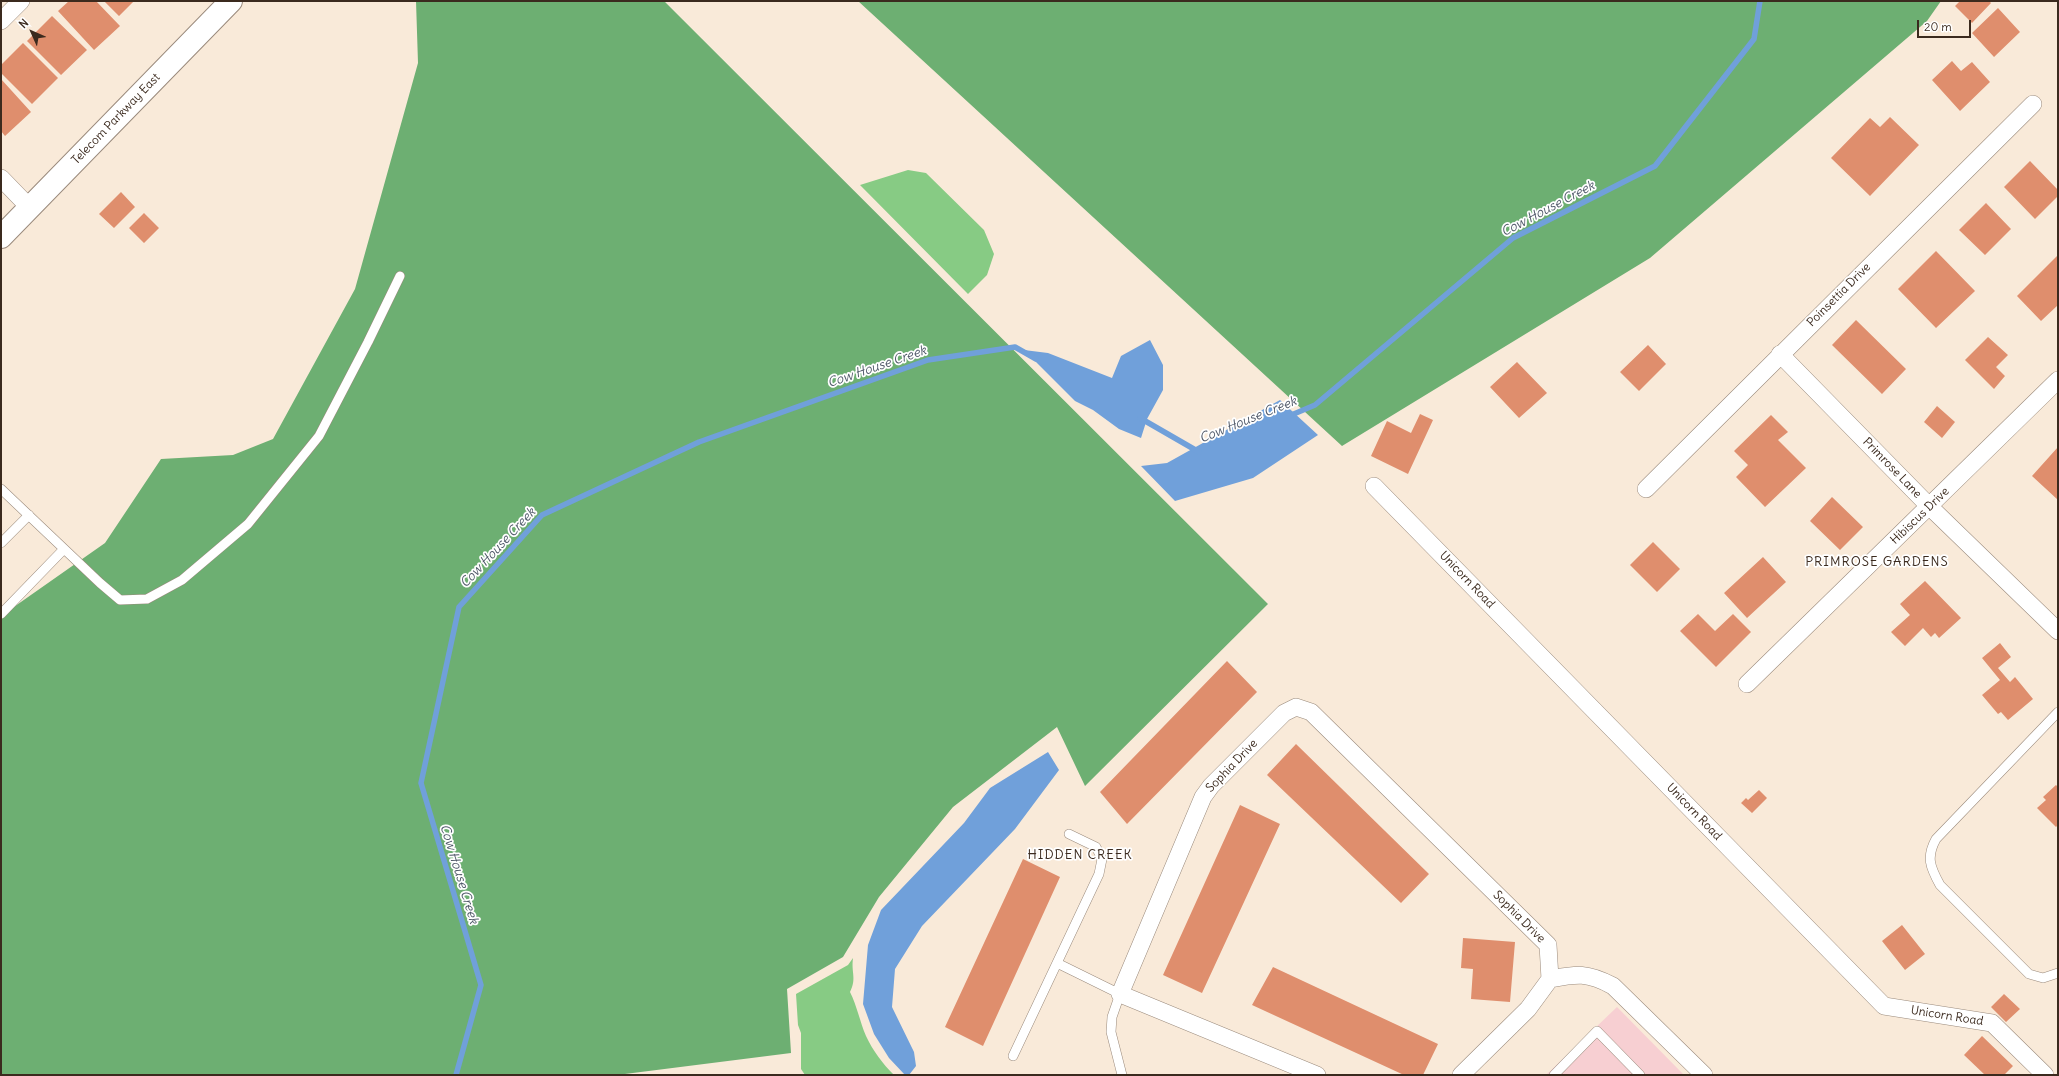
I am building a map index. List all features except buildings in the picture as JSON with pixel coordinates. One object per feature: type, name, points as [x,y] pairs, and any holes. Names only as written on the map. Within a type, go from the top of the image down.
[{"type":"street","points":[[1,21],[21,1]]},
{"type":"street","name":"Telecom Parkway East","points":[[1,237],[231,1]]},
{"type":"street","name":"Poinsettia Drive","points":[[1646,489],[2033,104]]},
{"type":"street","points":[[1,178],[30,208]]},
{"type":"street","name":"Primrose Lane","points":[[1780,354],[1930,507],[2058,631]]},
{"type":"street","name":"Hibiscus Drive","points":[[1748,684],[2058,380]]},
{"type":"street","name":"Unicorn Road","points":[[1374,486],[1884,1006],[1992,1022],[2045,1075]]},
{"type":"street","name":"Sophia Drive","points":[[1120,994],[1203,797],[1211,786],[1284,713],[1296,707],[1311,712],[1548,945],[1550,979]]},
{"type":"street","points":[[1461,1075],[1528,1009],[1550,979],[1582,974],[1600,978],[1613,986],[1704,1075]]},
{"type":"street","points":[[1120,994],[1308,1074]]},
{"type":"lane","points":[[1,489],[120,600],[147,599],[182,580],[248,524],[319,436],[368,342],[400,276]]},
{"type":"lane","points":[[1,543],[28,515]]},
{"type":"lane","points":[[1,614],[64,549]]},
{"type":"lane","points":[[2058,712],[1936,839],[1929,852],[1932,870],[1940,885],[2029,974],[2043,978],[2058,973]]},
{"type":"lane","points":[[1014,1056],[1099,874],[1102,859],[1096,847],[1069,834]]},
{"type":"lane","points":[[1057,963],[1120,994],[1112,1017],[1111,1032],[1122,1075]]},
{"type":"lane","points":[[1554,1075],[1597,1031],[1640,1075]]},
{"type":"shaded area","points":[[1617,1007],[1684,1075],[1546,1075]]},
{"type":"green space","points":[[416,1],[664,1],[1268,604],[1085,786],[1057,727],[953,807],[879,897],[843,957],[787,989],[791,1053],[617,1075],[1,1075],[1,616],[105,543],[161,459],[233,455],[273,439],[355,289],[418,63]]},
{"type":"green space","points":[[858,1],[1941,1],[1927,21],[1650,258],[1342,446]]},
{"type":"green space","points":[[908,170],[926,173],[984,230],[994,254],[987,275],[968,294],[860,185]]},
{"type":"green space","points":[[853,958],[853,983],[850,992],[869,1042],[878,1057],[894,1075],[805,1075],[801,1069],[801,1033],[798,1025],[796,994],[848,965]]},
{"type":"water","points":[[1150,340],[1163,365],[1163,390],[1147,419],[1141,438],[1119,429],[1093,410],[1075,401],[1024,350],[1048,353],[1112,378],[1121,356]]},
{"type":"water","points":[[1280,400],[1318,435],[1253,478],[1175,501],[1141,466],[1167,463]]},
{"type":"water","points":[[1048,752],[1059,770],[1015,829],[922,926],[895,969],[892,1007],[914,1052],[916,1066],[909,1075],[905,1075],[889,1058],[874,1034],[863,1004],[868,945],[881,910],[964,823],[990,788]]},
{"type":"waterway","name":"Cow House Creek","points":[[1289,416],[1315,405],[1513,238],[1655,166],[1754,39],[1760,1]]},
{"type":"waterway","name":"Cow House Creek","points":[[456,1075],[481,985],[421,783],[459,607],[542,515],[699,442],[928,360],[1015,347],[1036,359]]},
{"type":"waterway","name":"Cow House Creek","points":[[1140,418],[1199,452]]},
{"type":"district","name":"PRIMROSE GARDENS","points":[[1877,562]]},
{"type":"district","name":"HIDDEN CREEK","points":[[1080,855]]}]
